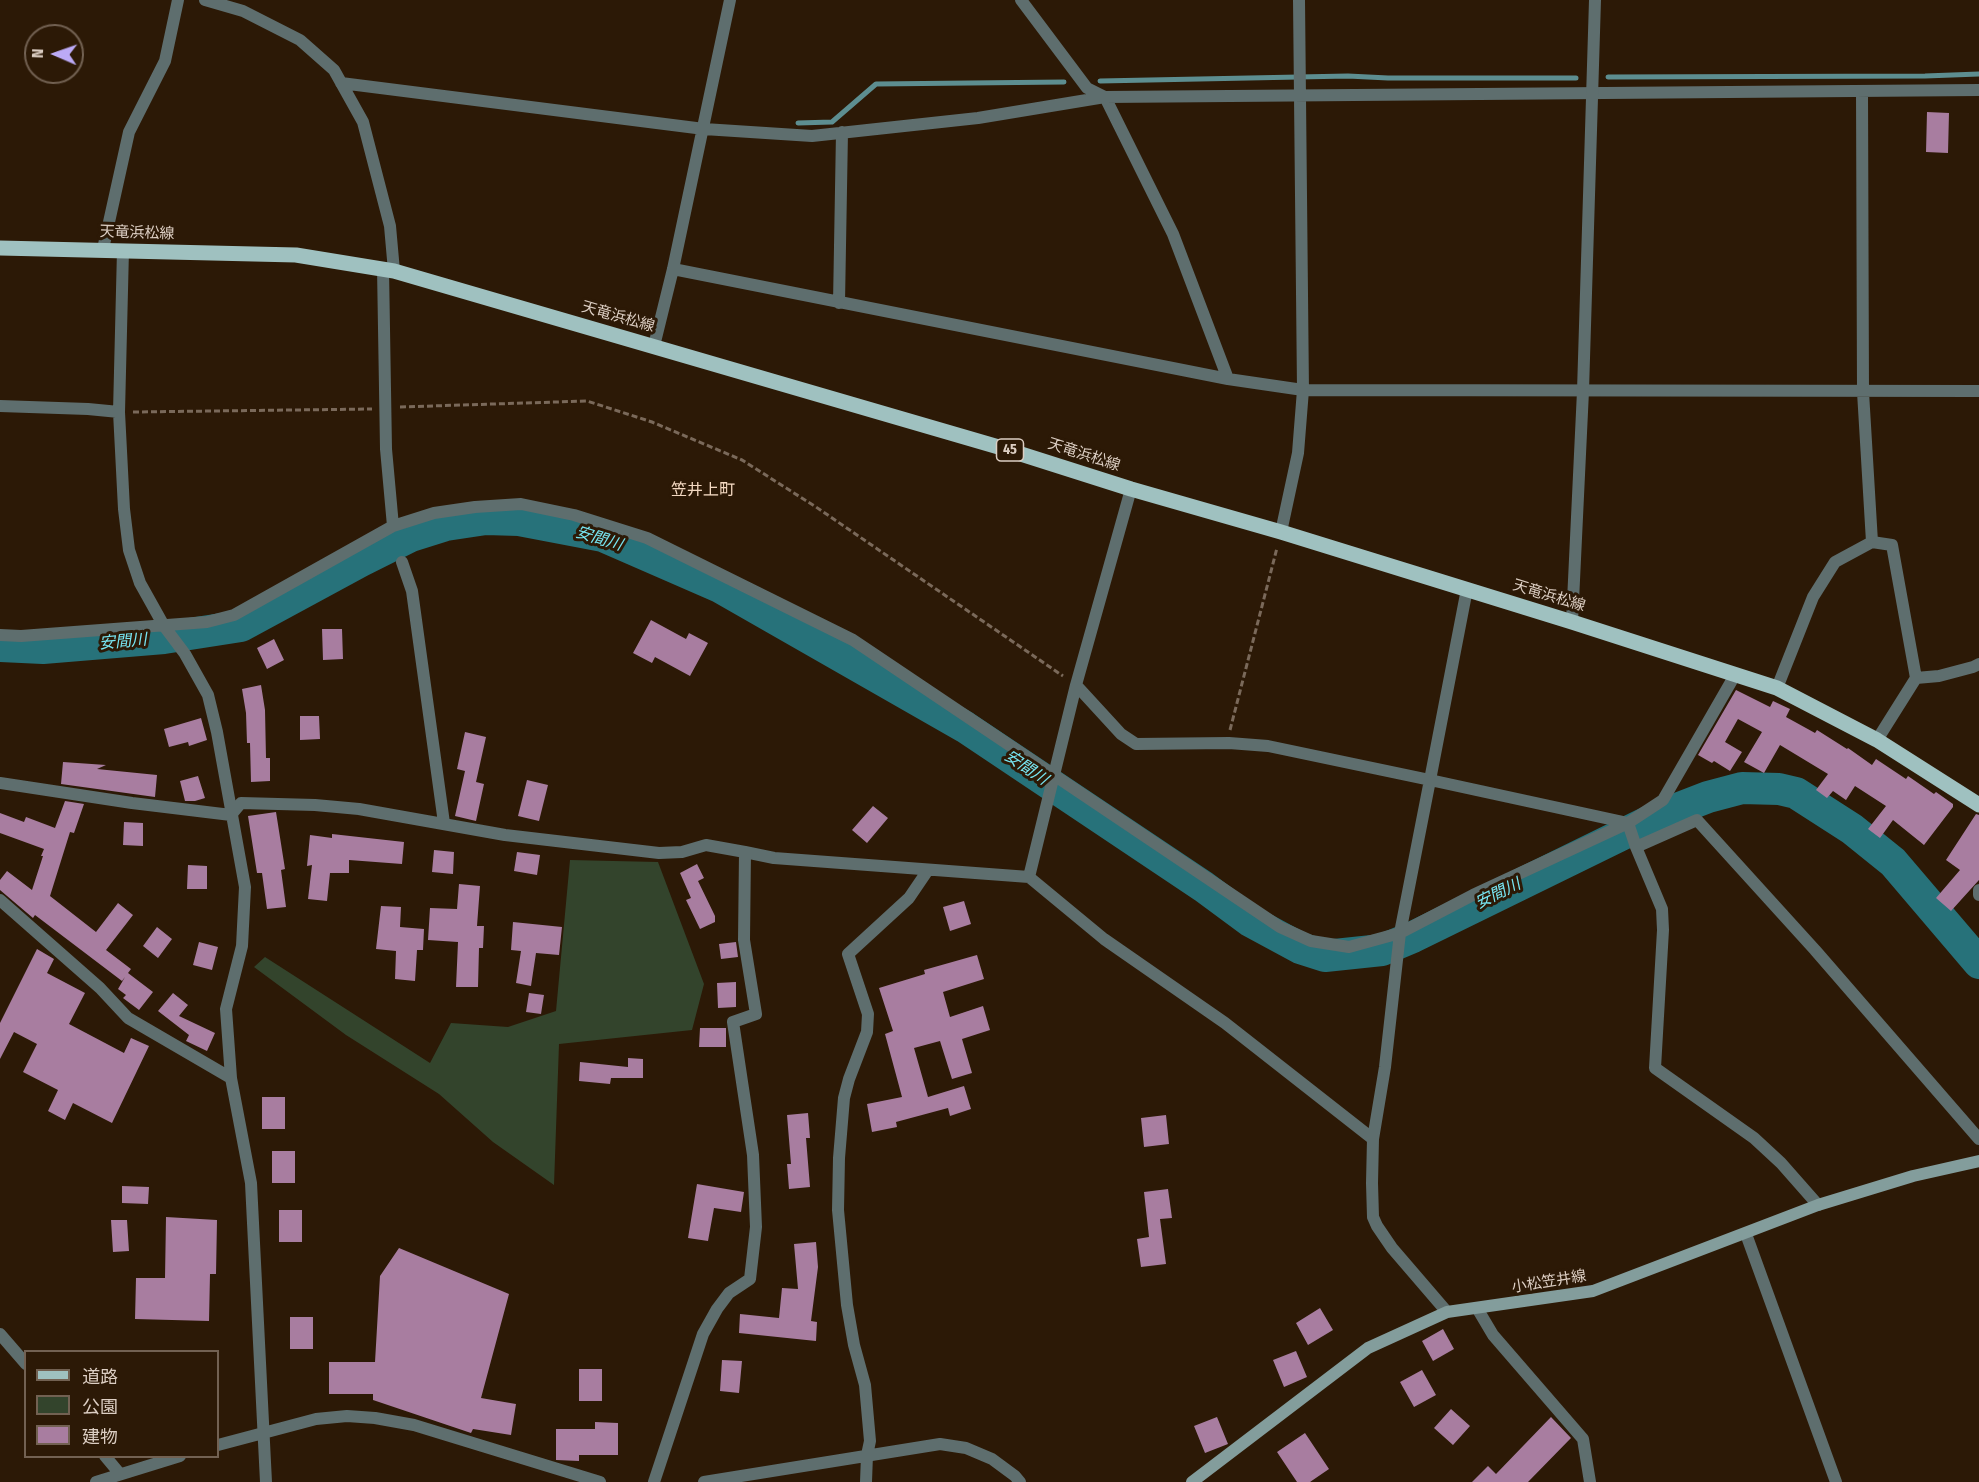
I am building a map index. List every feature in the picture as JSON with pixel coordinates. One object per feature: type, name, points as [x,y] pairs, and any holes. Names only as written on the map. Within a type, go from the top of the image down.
[{"type":"main road","name":"天竜浜松線","points":[[0,248],[296,255],[388,269],[1281,532],[1777,688],[1877,740],[1979,805]]},
{"type":"main road","name":"小松笠井線","points":[[1192,1482],[1368,1348],[1447,1312],[1593,1291],[1818,1205],[1913,1176],[1979,1161]]},
{"type":"street","points":[[103,249],[129,132],[165,61],[178,0]]},
{"type":"street","points":[[205,0],[243,11],[300,40],[334,70],[363,122],[390,226],[386,449],[393,526]]},
{"type":"street","points":[[654,346],[704,129],[730,0]]},
{"type":"street","points":[[1021,0],[1087,88],[1105,97],[1173,234],[1228,379]]},
{"type":"street","points":[[1281,532],[1298,453],[1303,390],[1299,0]]},
{"type":"street","points":[[1572,622],[1583,392],[1595,0]]},
{"type":"street","points":[[341,82],[704,129],[812,136],[978,118],[1105,97],[1300,91],[1591,93],[1979,90]]},
{"type":"street","points":[[1862,92],[1863,392],[1872,542]]},
{"type":"street","points":[[839,303],[842,132]]},
{"type":"street","points":[[123,250],[119,412],[124,509],[129,550],[140,583],[164,626],[185,654],[208,695],[217,732],[245,887],[242,946],[226,1009],[231,1078],[250,1182],[266,1482]]},
{"type":"street","points":[[673,269],[1228,379],[1303,390],[1979,391]]},
{"type":"street","points":[[0,406],[119,412]]},
{"type":"street","points":[[1029,877],[1076,685],[1131,489]]},
{"type":"street","points":[[0,634],[21,636],[164,626],[207,622],[234,615],[393,526],[434,513],[521,504],[574,515],[647,538],[853,640],[1280,927],[1311,941],[1349,947],[1400,934],[1473,895],[1628,823],[1663,800],[1735,675]]},
{"type":"street","points":[[1777,688],[1813,597],[1835,562],[1872,542],[1892,545],[1916,678],[1877,740]]},
{"type":"street","points":[[402,562],[412,591],[444,823]]},
{"type":"street","points":[[1447,1312],[1392,1248],[1373,1217],[1372,1139],[1385,1067],[1400,934],[1467,590]]},
{"type":"street","points":[[1916,678],[1939,676],[1979,664]]},
{"type":"street","points":[[1076,685],[1121,734],[1136,744],[1268,746],[1628,823]]},
{"type":"street","points":[[0,783],[231,815]]},
{"type":"street","points":[[231,815],[241,803],[285,803],[359,809],[505,835],[659,854],[682,852],[706,845],[774,858],[1029,877],[1104,939],[1225,1023],[1372,1139]]},
{"type":"street","points":[[1634,843],[1697,820],[1815,950],[1979,1139]]},
{"type":"street","points":[[1628,823],[1662,909],[1663,930],[1655,1068],[1754,1138],[1781,1163],[1818,1205]]},
{"type":"street","points":[[654,1482],[703,1334],[729,1293],[750,1279],[756,1227],[753,1155],[733,1022],[756,1014],[744,940],[745,852]]},
{"type":"street","points":[[866,1482],[870,1441],[865,1385],[854,1345],[847,1305],[838,1204],[844,1098],[867,1032],[868,1014],[848,954],[909,898],[928,870]]},
{"type":"street","points":[[1979,890],[1979,895]]},
{"type":"street","points":[[0,900],[100,988],[128,1018],[231,1078]]},
{"type":"street","points":[[1746,1234],[1836,1482]]},
{"type":"street","points":[[1477,1308],[1493,1335],[1583,1439],[1590,1482]]},
{"type":"street","points":[[0,1334],[24,1362]]},
{"type":"street","points":[[219,1446],[316,1419],[346,1416],[375,1418],[414,1425],[595,1481]]},
{"type":"street","points":[[704,1482],[940,1444],[966,1448],[992,1459],[1016,1476],[1020,1482]]},
{"type":"street","points":[[107,1458],[120,1474]]},
{"type":"street","points":[[96,1482],[173,1458]]},
{"type":"path","points":[[119,412],[386,409],[587,401],[652,422],[742,460],[816,507],[1076,685]]},
{"type":"path","points":[[1226,744],[1281,532]]},
{"type":"green space","points":[[570,860],[658,862],[704,984],[692,1030],[559,1044],[554,1185],[493,1142],[439,1094],[346,1035],[254,967],[265,957],[430,1063],[451,1023],[508,1027],[556,1011]]},
{"type":"building","points":[[1927,112],[1949,113],[1948,153],[1926,152]]},
{"type":"building","points":[[651,620],[686,639],[689,633],[708,643],[690,676],[655,657],[652,663],[633,653]]},
{"type":"building","points":[[322,629],[342,629],[343,659],[323,660]]},
{"type":"building","points":[[274,639],[284,660],[267,669],[257,648]]},
{"type":"building","points":[[261,685],[265,710],[266,758],[270,758],[270,781],[251,782],[250,743],[247,743],[242,689]]},
{"type":"building","points":[[1736,690],[1770,707],[1773,701],[1790,709],[1786,717],[1815,733],[1817,730],[1872,765],[1876,759],[1906,779],[1908,776],[1934,794],[1936,792],[1953,804],[1953,807],[1924,845],[1893,820],[1880,838],[1868,829],[1886,806],[1855,786],[1846,800],[1833,791],[1827,798],[1816,790],[1828,774],[1780,745],[1764,773],[1744,762],[1762,732],[1738,719],[1725,742],[1742,752],[1730,771],[1714,761],[1712,763],[1698,755]]},
{"type":"building","points":[[300,716],[319,716],[320,739],[300,740]]},
{"type":"building","points":[[201,718],[207,740],[189,746],[188,742],[169,747],[164,729]]},
{"type":"building","points":[[465,732],[486,737],[476,782],[484,784],[476,821],[455,816],[465,771],[457,769]]},
{"type":"building","points":[[63,762],[106,765],[97,769],[157,775],[155,797],[61,784]]},
{"type":"building","points":[[198,776],[205,798],[185,801],[180,781]]},
{"type":"building","points":[[527,780],[548,785],[539,821],[518,816]]},
{"type":"building","points":[[65,801],[84,804],[74,833],[70,832],[50,896],[96,932],[118,903],[133,915],[106,950],[131,969],[128,973],[153,992],[139,1010],[123,998],[126,995],[118,989],[125,977],[122,981],[35,915],[33,918],[0,890],[0,880],[7,871],[32,890],[44,849],[0,833],[0,813],[24,822],[26,817],[55,828]]},
{"type":"building","points":[[873,806],[888,818],[867,843],[852,830]]},
{"type":"building","points":[[276,812],[285,869],[281,870],[286,907],[267,909],[262,873],[257,873],[248,816]]},
{"type":"building","points":[[1976,814],[1979,815],[1979,880],[1951,911],[1936,898],[1960,870],[1946,860]]},
{"type":"building","points":[[124,822],[143,823],[143,846],[123,845]]},
{"type":"building","points":[[332,834],[404,842],[402,864],[349,860],[349,873],[330,873],[327,901],[308,899],[312,865],[307,866],[310,835],[332,838]]},
{"type":"building","points":[[434,850],[454,852],[453,874],[432,872]]},
{"type":"building","points":[[517,852],[540,855],[537,875],[514,871]]},
{"type":"building","points":[[697,864],[704,878],[698,881],[715,916],[715,922],[700,929],[686,900],[691,898],[680,873]]},
{"type":"building","points":[[188,865],[207,866],[207,889],[187,889]]},
{"type":"building","points":[[459,884],[480,886],[477,926],[484,926],[483,948],[479,948],[478,987],[456,987],[458,942],[428,940],[430,908],[457,909]]},
{"type":"building","points":[[964,901],[971,924],[950,931],[943,907]]},
{"type":"building","points":[[381,906],[401,907],[400,927],[424,929],[423,950],[417,950],[415,981],[395,979],[396,951],[376,949]]},
{"type":"building","points":[[513,922],[562,927],[559,955],[536,953],[531,986],[516,983],[521,951],[511,950]]},
{"type":"building","points":[[157,927],[172,939],[158,958],[143,946]]},
{"type":"building","points":[[199,942],[218,947],[212,970],[193,965]]},
{"type":"building","points":[[736,942],[738,957],[721,959],[719,944]]},
{"type":"building","points":[[37,949],[54,959],[47,973],[85,993],[69,1024],[124,1053],[131,1038],[149,1046],[112,1123],[73,1103],[65,1120],[48,1111],[58,1090],[23,1072],[37,1044],[14,1032],[0,1059],[0,1023]]},
{"type":"building","points":[[977,955],[984,979],[943,992],[950,1017],[983,1006],[990,1030],[962,1039],[972,1073],[952,1079],[940,1041],[914,1048],[928,1097],[964,1086],[971,1109],[950,1116],[948,1108],[896,1122],[897,1127],[872,1132],[867,1104],[902,1097],[885,1034],[893,1031],[879,988],[925,974],[924,970]]},
{"type":"building","points":[[736,982],[736,1007],[718,1008],[717,983]]},
{"type":"building","points":[[173,993],[188,1005],[179,1016],[215,1033],[207,1051],[186,1041],[189,1035],[158,1011]]},
{"type":"building","points":[[529,993],[544,995],[541,1014],[526,1012]]},
{"type":"building","points":[[700,1028],[726,1028],[726,1047],[699,1047]]},
{"type":"building","points":[[628,1058],[643,1059],[643,1078],[611,1078],[610,1084],[579,1081],[580,1062],[628,1067]]},
{"type":"building","points":[[262,1097],[285,1097],[285,1129],[262,1129]]},
{"type":"building","points":[[808,1113],[810,1138],[806,1138],[810,1187],[789,1189],[787,1164],[791,1164],[787,1115]]},
{"type":"building","points":[[1166,1115],[1169,1144],[1144,1147],[1141,1118]]},
{"type":"building","points":[[272,1151],[295,1151],[295,1183],[272,1183]]},
{"type":"building","points":[[697,1184],[744,1192],[741,1212],[714,1208],[708,1241],[688,1238]]},
{"type":"building","points":[[122,1186],[149,1187],[148,1204],[122,1203]]},
{"type":"building","points":[[1168,1189],[1172,1218],[1160,1219],[1166,1264],[1141,1267],[1137,1239],[1149,1237],[1144,1192]]},
{"type":"building","points":[[279,1210],[302,1210],[302,1242],[279,1242]]},
{"type":"building","points":[[166,1217],[217,1220],[216,1274],[210,1274],[209,1321],[135,1319],[136,1278],[165,1278]]},
{"type":"building","points":[[111,1220],[127,1220],[129,1251],[113,1252]]},
{"type":"building","points":[[816,1242],[818,1267],[811,1321],[817,1322],[816,1341],[739,1333],[740,1314],[779,1318],[782,1288],[798,1289],[794,1244]]},
{"type":"building","points":[[399,1248],[509,1294],[481,1398],[516,1404],[511,1435],[473,1429],[471,1433],[373,1400],[373,1394],[329,1394],[329,1362],[375,1362],[380,1276]]},
{"type":"building","points":[[1320,1308],[1333,1330],[1308,1345],[1296,1323]]},
{"type":"building","points":[[290,1317],[313,1317],[313,1349],[290,1349]]},
{"type":"building","points":[[1443,1329],[1454,1349],[1433,1361],[1422,1341]]},
{"type":"building","points":[[1296,1351],[1307,1377],[1284,1387],[1273,1360]]},
{"type":"building","points":[[722,1360],[742,1361],[739,1393],[720,1391]]},
{"type":"building","points":[[579,1369],[602,1369],[602,1401],[579,1401]]},
{"type":"building","points":[[1422,1370],[1436,1395],[1414,1407],[1400,1382]]},
{"type":"building","points":[[1451,1409],[1470,1426],[1453,1445],[1434,1428]]},
{"type":"building","points":[[1217,1417],[1228,1444],[1205,1453],[1194,1426]]},
{"type":"building","points":[[1551,1417],[1571,1438],[1528,1482],[1472,1482],[1488,1466],[1496,1474]]},
{"type":"building","points":[[595,1422],[618,1423],[618,1455],[579,1455],[579,1461],[556,1460],[556,1429],[595,1429]]},
{"type":"building","points":[[1305,1433],[1329,1469],[1310,1482],[1297,1482],[1277,1452]]},
{"type":"waterway","points":[[1608,77],[1979,74]]},
{"type":"waterway","points":[[1100,81],[1348,76],[1576,78]]},
{"type":"waterway","points":[[798,123],[832,122],[876,84],[1064,82]]},
{"type":"waterway","name":"安間川","points":[[0,646],[43,648],[164,638],[241,626],[411,536],[446,525],[486,519],[519,520],[603,536],[720,587],[965,727],[1204,887],[1250,921],[1300,948],[1325,956],[1382,950],[1664,814],[1708,797],[1742,788],[1779,789],[1796,793],[1852,829],[1893,862],[1979,963]]},
{"type":"district","name":"笠井上町","points":[[703,491]]}]
